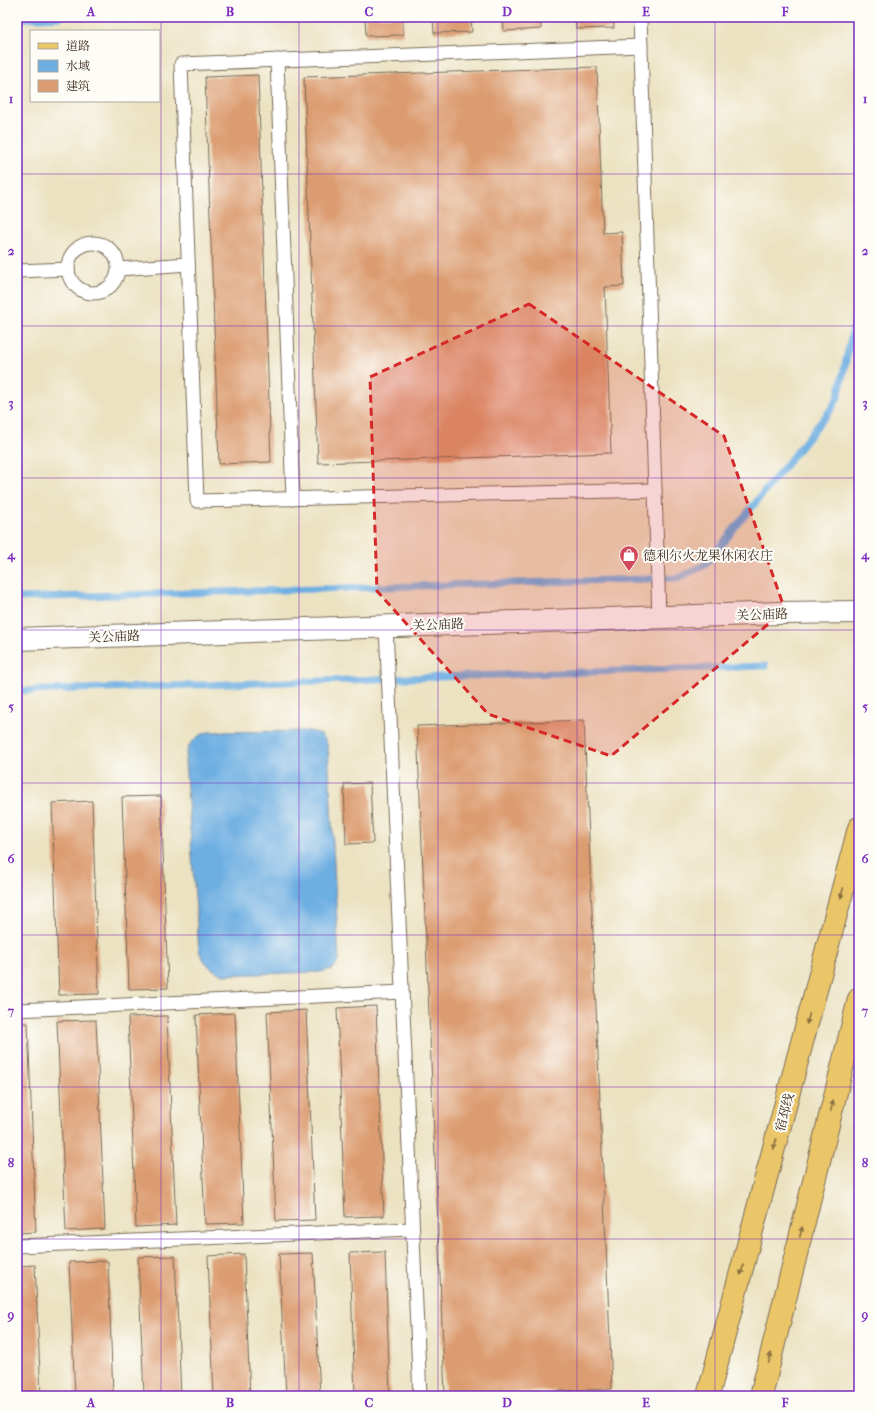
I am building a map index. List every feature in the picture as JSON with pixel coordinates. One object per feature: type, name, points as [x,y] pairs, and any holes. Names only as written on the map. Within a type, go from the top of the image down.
[{"type":"main road","name":"宿邳线","points":[[708,1396],[859,828]]},
{"type":"main road","points":[[761,1396],[859,999]]},
{"type":"street","name":"关公庙路","points":[[17,639],[781,613],[859,612]]},
{"type":"lane","points":[[640,17],[659,617]]},
{"type":"lane","points":[[641,46],[181,64],[196,501],[655,490]]},
{"type":"lane","points":[[277,60],[293,499]]},
{"type":"lane","points":[[95,242],[108,246],[116,256],[119,269],[115,281],[106,290],[94,293],[81,290],[72,281],[68,269],[71,255],[81,245],[95,242]]},
{"type":"lane","points":[[119,269],[188,264]]},
{"type":"lane","points":[[17,271],[68,269]]},
{"type":"lane","points":[[386,626],[420,1396]]},
{"type":"lane","points":[[17,1010],[402,992]]},
{"type":"lane","points":[[17,1246],[412,1229]]},
{"type":"highlighted area","points":[[529,304],[724,436],[785,610],[611,756],[488,714],[377,591],[370,377]]},
{"type":"water","points":[[310,731],[322,736],[328,746],[339,961],[332,969],[320,972],[224,975],[215,971],[209,966],[199,951],[185,761],[187,751],[194,740],[207,732]]},
{"type":"building","points":[[365,17],[403,17],[403,35],[366,36]]},
{"type":"building","points":[[433,17],[471,17],[472,32],[434,33]]},
{"type":"building","points":[[503,17],[541,17],[541,29],[504,31]]},
{"type":"building","points":[[575,17],[613,17],[614,28],[576,29]]},
{"type":"building","points":[[597,67],[603,233],[622,232],[624,286],[605,287],[611,453],[318,463],[304,77]]},
{"type":"building","points":[[258,75],[271,462],[219,464],[205,77]]},
{"type":"building","points":[[584,720],[612,1389],[445,1395],[417,726]]},
{"type":"building","points":[[370,783],[373,843],[346,844],[344,784]]},
{"type":"building","points":[[161,796],[168,988],[129,989],[122,797]]},
{"type":"building","points":[[92,801],[99,994],[59,995],[52,803]]},
{"type":"building","points":[[376,1006],[384,1216],[345,1217],[337,1008]]},
{"type":"building","points":[[306,1010],[315,1220],[276,1221],[267,1012]]},
{"type":"building","points":[[235,1013],[244,1223],[205,1224],[196,1015]]},
{"type":"building","points":[[167,1016],[176,1225],[136,1227],[128,1017]]},
{"type":"building","points":[[96,1020],[105,1229],[66,1231],[57,1021]]},
{"type":"building","points":[[17,1023],[28,1023],[36,1232],[17,1233]]},
{"type":"building","points":[[385,1252],[390,1396],[355,1396],[350,1253]]},
{"type":"building","points":[[313,1253],[320,1396],[286,1396],[279,1254]]},
{"type":"building","points":[[244,1254],[250,1396],[214,1396],[208,1256]]},
{"type":"building","points":[[175,1256],[181,1396],[144,1396],[138,1257]]},
{"type":"building","points":[[108,1261],[113,1396],[75,1396],[69,1262]]},
{"type":"building","points":[[35,1265],[41,1396],[17,1396],[17,1266]]},
{"type":"waterway","points":[[17,19],[61,17]]},
{"type":"waterway","points":[[17,598],[679,578],[705,565],[832,408],[838,397],[859,301]]},
{"type":"waterway","points":[[17,691],[765,666]]},
{"type":"place","name":"德利尔火龙果休闲农庄","points":[[629,572]]}]
